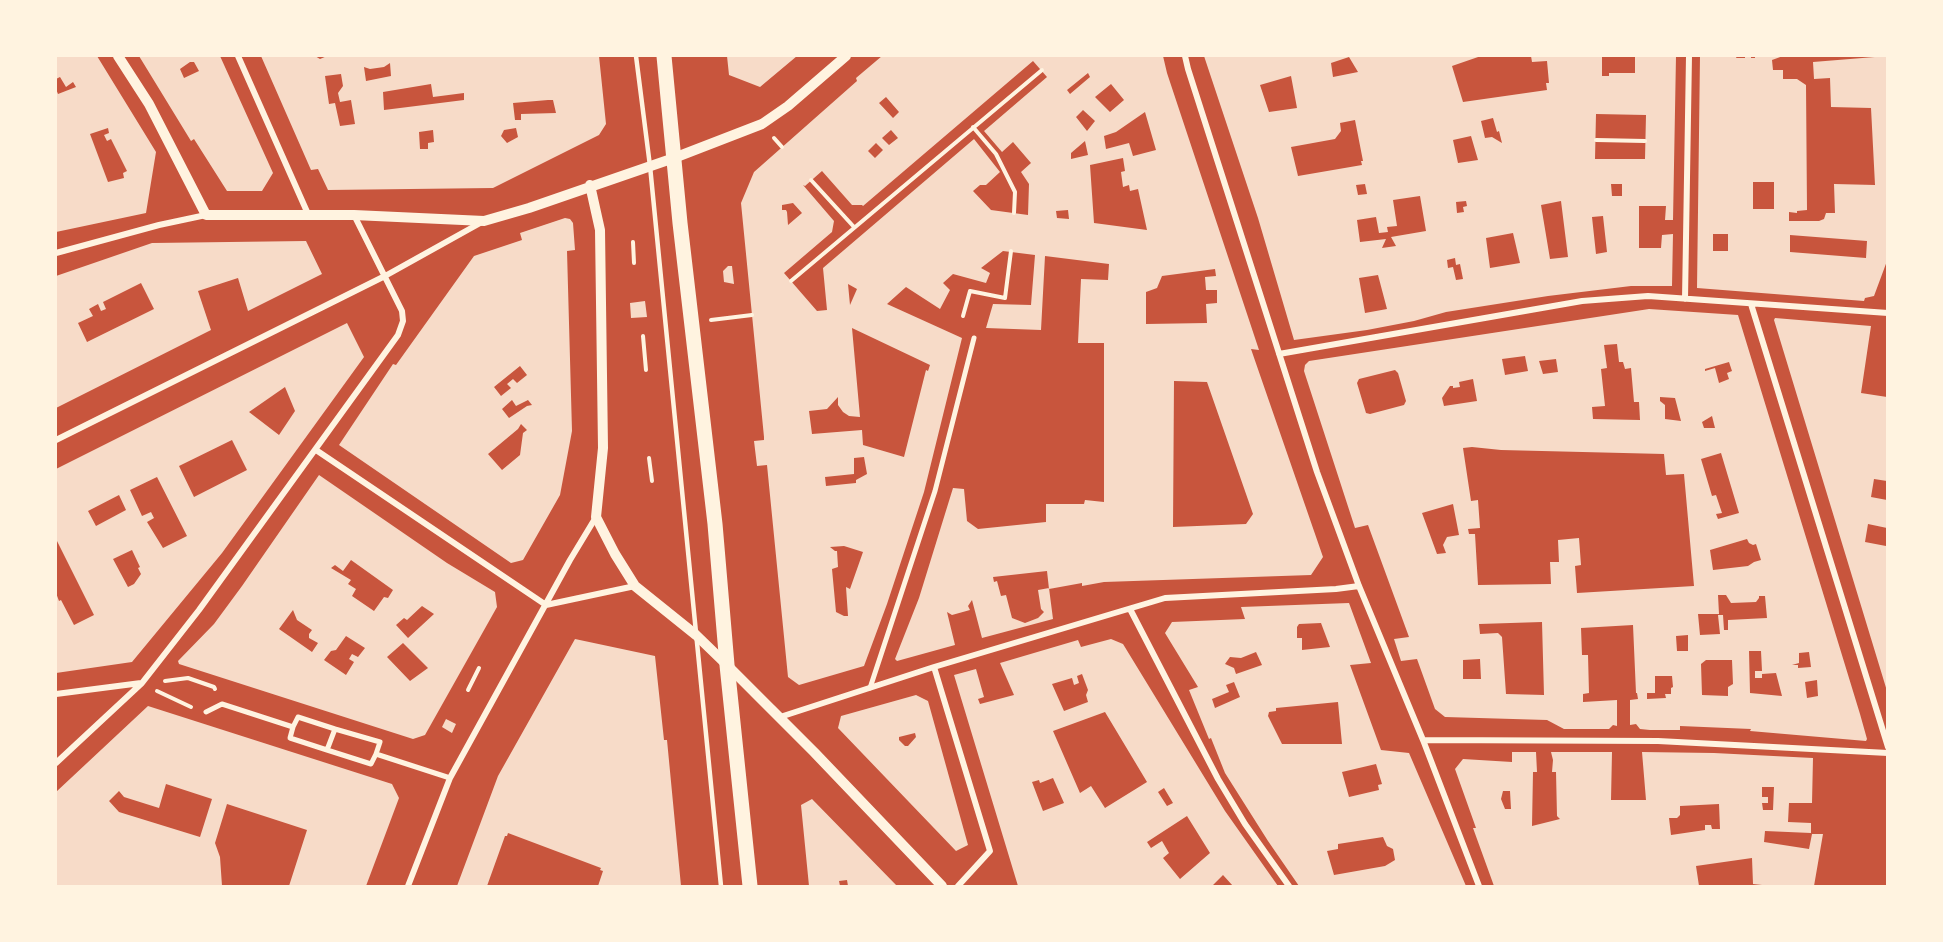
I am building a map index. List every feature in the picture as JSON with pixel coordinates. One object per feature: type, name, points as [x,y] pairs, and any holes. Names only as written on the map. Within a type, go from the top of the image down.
[{"type":"main road","points":[[664,56],[715,524],[750,886]]},
{"type":"street","points":[[118,56],[149,104],[206,215]]},
{"type":"street","points":[[238,56],[308,214]]},
{"type":"street","points":[[56,440],[385,276],[484,221],[529,208],[590,185],[674,158],[762,124],[788,106],[846,56]]},
{"type":"street","points":[[1185,56],[1317,472],[1359,586],[1423,740],[1479,886]]},
{"type":"street","points":[[1685,299],[1689,56]]},
{"type":"street","points":[[408,886],[450,778],[596,517],[603,448],[600,230],[590,185]]},
{"type":"street","points":[[56,253],[159,225],[206,215],[308,214],[484,221]]},
{"type":"street","points":[[56,762],[142,683],[199,610],[398,335],[404,321],[402,311],[354,215]]},
{"type":"street","points":[[1279,354],[1582,301],[1648,296],[1887,312]]},
{"type":"street","points":[[1751,304],[1887,747]]},
{"type":"street","points":[[870,688],[935,491],[974,338]]},
{"type":"street","points":[[316,450],[546,605],[635,586]]},
{"type":"street","points":[[596,517],[635,586],[696,634],[780,717],[942,886]]},
{"type":"street","points":[[780,717],[934,667],[1165,598],[1359,586]]},
{"type":"street","points":[[1130,609],[1218,779],[1245,824],[1289,886]]},
{"type":"street","points":[[934,667],[990,851],[958,886]]},
{"type":"street","points":[[56,694],[142,683]]},
{"type":"street","points":[[206,712],[222,704],[293,727]]},
{"type":"street","points":[[298,717],[335,729],[380,742],[372,764],[290,738],[298,717]]},
{"type":"street","points":[[327,750],[335,729]]},
{"type":"street","points":[[1423,740],[1658,741],[1887,753]]},
{"type":"street","points":[[376,754],[450,778]]},
{"type":"lane","points":[[636,56],[650,166],[721,886]]},
{"type":"path","points":[[790,281],[1042,70]]},
{"type":"path","points":[[973,127],[996,154],[1016,192],[1014,213]]},
{"type":"path","points":[[1596,140],[1645,141]]},
{"type":"path","points":[[811,180],[854,227]]},
{"type":"path","points":[[633,242],[634,263]]},
{"type":"path","points":[[963,316],[970,291],[1005,298],[1011,251]]},
{"type":"path","points":[[693,322],[752,315]]},
{"type":"path","points":[[643,336],[646,370]]},
{"type":"path","points":[[649,458],[652,481]]},
{"type":"path","points":[[468,690],[479,668]]},
{"type":"path","points":[[161,681],[189,678],[214,687]]},
{"type":"path","points":[[154,690],[180,703]]},
{"type":"building","points":[[56,56],[97,56],[156,152],[146,213],[56,232],[56,89],[58,94],[76,87],[73,82],[66,87],[60,77],[56,79]],"holes":[[[108,128],[109,133],[104,135],[107,141],[111,139],[127,171],[123,173],[124,178],[108,182],[90,134]]]},
{"type":"building","points":[[139,56],[220,56],[273,173],[262,191],[227,191],[194,139],[191,141]],"holes":[[[194,62],[199,71],[184,78],[180,69]]]},
{"type":"building","points":[[261,56],[315,56],[320,59],[327,56],[599,56],[606,124],[599,135],[493,188],[328,190],[318,169],[311,170]],"holes":[[[390,63],[391,76],[366,81],[364,67],[370,69],[384,67]],[[341,74],[343,86],[338,93],[340,102],[351,100],[355,124],[340,126],[335,103],[329,104],[325,76]],[[431,84],[433,97],[464,93],[464,100],[384,110],[383,92]],[[553,100],[556,113],[521,114],[521,120],[515,120],[513,103]],[[516,128],[518,137],[507,143],[501,136],[504,130]],[[433,130],[434,142],[428,143],[428,149],[420,149],[419,132]]]},
{"type":"building","points":[[727,56],[797,56],[760,87],[729,75]]},
{"type":"building","points":[[882,56],[1163,56],[1259,350],[1251,349],[1323,557],[1311,575],[1104,582],[1082,586],[1082,583],[1049,589],[1053,619],[982,638],[972,600],[968,606],[970,610],[952,615],[947,612],[955,645],[897,661],[895,659],[919,598],[953,488],[964,489],[967,521],[978,529],[1046,522],[1046,504],[1084,504],[1085,500],[1104,502],[1104,343],[1078,343],[1081,279],[1108,280],[1109,264],[1045,256],[1041,330],[986,328],[993,304],[1031,305],[1035,255],[1003,251],[981,268],[990,273],[986,283],[953,274],[943,283],[950,290],[940,309],[906,287],[887,304],[962,338],[924,492],[864,666],[799,685],[788,677],[767,465],[757,466],[754,441],[764,440],[764,437],[741,203],[754,172],[857,81],[856,78]],"holes":[[[1033,61],[1047,77],[984,131],[1002,152],[1013,142],[1031,163],[1021,172],[1029,184],[1028,215],[991,210],[973,191],[980,185],[986,185],[1000,172],[974,139],[823,268],[827,310],[817,311],[784,273],[832,232],[834,221],[803,185],[805,186],[822,171],[852,205],[863,206]],[[1088,73],[1090,77],[1070,94],[1067,90]],[[1111,84],[1124,100],[1110,112],[1095,97]],[[886,97],[899,112],[893,118],[879,103]],[[1083,110],[1095,121],[1087,131],[1076,117]],[[1145,112],[1156,150],[1133,156],[1129,143],[1106,149],[1104,136],[1116,132]],[[891,130],[898,138],[889,145],[882,138]],[[1085,141],[1088,155],[1071,159],[1071,153]],[[876,143],[883,150],[875,158],[868,151]],[[1123,158],[1125,171],[1121,172],[1123,187],[1129,185],[1130,191],[1138,189],[1147,230],[1094,223],[1090,165]],[[793,203],[802,213],[788,225],[786,210],[782,210],[782,205]],[[1068,210],[1069,219],[1057,218],[1056,211]],[[1215,269],[1216,276],[1205,277],[1206,290],[1217,290],[1217,303],[1206,304],[1207,323],[1146,324],[1146,292],[1157,288],[1162,276]],[[848,284],[857,289],[850,305]],[[852,328],[930,365],[928,371],[926,370],[904,457],[863,445],[862,430],[812,434],[809,411],[827,409],[838,397],[838,405],[849,416],[860,417]],[[1174,381],[1207,382],[1253,514],[1246,524],[1173,527]],[[864,457],[867,474],[856,480],[856,483],[826,486],[825,477],[854,474],[854,458]],[[844,546],[863,552],[850,589],[846,587],[848,616],[836,612],[832,569],[838,567],[837,551],[830,547]],[[1047,571],[1049,588],[1038,590],[1041,609],[1044,612],[1038,618],[1025,623],[1012,618],[1006,595],[1001,596],[997,581],[994,582],[993,577]]]},
{"type":"building","points":[[1204,56],[1481,56],[1452,66],[1463,102],[1547,90],[1546,83],[1549,83],[1547,61],[1532,62],[1531,56],[1602,56],[1602,76],[1609,76],[1609,73],[1635,73],[1635,56],[1676,56],[1673,220],[1665,220],[1666,206],[1639,206],[1639,248],[1661,248],[1662,235],[1673,234],[1672,286],[1631,286],[1548,296],[1446,312],[1367,330],[1294,340],[1258,218]],"holes":[[[1349,57],[1358,72],[1333,77],[1331,63]],[[1291,76],[1297,108],[1269,112],[1260,85]],[[1596,114],[1646,115],[1645,159],[1595,159]],[[1493,118],[1502,143],[1492,137],[1485,138],[1481,121]],[[1355,120],[1362,165],[1298,176],[1291,147],[1335,139],[1341,131],[1340,123]],[[1471,136],[1478,160],[1458,163],[1453,140]],[[1365,184],[1367,194],[1358,195],[1356,185]],[[1611,184],[1622,184],[1622,196],[1612,196]],[[1420,196],[1426,231],[1391,237],[1396,246],[1382,248],[1386,239],[1360,242],[1357,220],[1376,217],[1379,233],[1388,232],[1387,227],[1397,226],[1393,200]],[[1466,201],[1467,206],[1463,207],[1464,212],[1457,213],[1456,202]],[[1561,201],[1568,257],[1550,259],[1541,205]],[[1603,216],[1607,252],[1596,254],[1592,217]],[[1513,233],[1520,263],[1490,268],[1486,238]],[[1455,258],[1456,265],[1460,264],[1463,279],[1456,280],[1453,267],[1448,268],[1447,260]],[[1378,275],[1387,309],[1365,313],[1359,278]]]},
{"type":"building","points":[[1700,56],[1745,58],[1745,56],[1751,56],[1755,58],[1755,56],[1783,56],[1772,60],[1773,70],[1783,70],[1783,79],[1797,79],[1806,85],[1807,210],[1797,211],[1797,213],[1789,212],[1789,221],[1819,221],[1824,219],[1826,213],[1835,213],[1834,184],[1875,185],[1871,108],[1831,107],[1830,78],[1814,79],[1813,62],[1887,56],[1887,261],[1874,296],[1865,298],[1864,301],[1697,288]],"holes":[[[1753,182],[1774,182],[1774,209],[1753,209]],[[1713,234],[1728,234],[1728,251],[1713,251]],[[1790,235],[1867,241],[1866,258],[1790,252]]]},
{"type":"building","points":[[565,218],[570,219],[573,223],[575,250],[567,251],[572,431],[560,495],[523,560],[511,563],[339,445],[393,364],[396,365],[474,256],[522,240],[520,233]],"holes":[[[520,366],[527,375],[517,383],[513,379],[507,384],[511,388],[501,396],[494,387]],[[512,400],[516,406],[528,400],[532,405],[509,418],[502,409]],[[521,424],[527,430],[523,433],[520,455],[502,470],[488,454]]]},
{"type":"building","points":[[306,241],[322,274],[248,311],[238,278],[198,291],[211,330],[56,408],[56,276],[152,243]],"holes":[[[141,283],[154,309],[87,342],[78,323],[93,316],[89,309],[98,304],[101,311],[106,309],[103,302]]]},
{"type":"building","points":[[728,266],[732,266],[734,284],[724,282],[723,271]]},
{"type":"building","points":[[645,301],[647,317],[631,318],[630,303]]},
{"type":"building","points":[[1649,309],[1738,315],[1860,714],[1866,741],[1750,731],[1751,729],[1680,726],[1680,730],[1650,730],[1640,729],[1636,724],[1630,725],[1630,700],[1638,699],[1633,625],[1581,628],[1582,655],[1588,655],[1589,693],[1583,694],[1583,702],[1617,700],[1617,726],[1613,725],[1609,729],[1564,729],[1547,720],[1445,717],[1435,709],[1417,659],[1401,661],[1394,639],[1409,637],[1368,525],[1355,528],[1304,371],[1309,361]],"holes":[[[1617,344],[1619,362],[1623,362],[1625,369],[1631,368],[1634,402],[1639,402],[1640,420],[1593,419],[1592,407],[1605,406],[1601,369],[1607,368],[1604,345]],[[1525,356],[1528,371],[1505,375],[1502,359]],[[1556,359],[1558,372],[1543,374],[1539,361]],[[1729,362],[1732,371],[1727,373],[1729,379],[1719,383],[1715,368],[1705,371],[1705,369]],[[1395,370],[1398,373],[1406,401],[1404,405],[1370,414],[1366,413],[1357,383],[1359,379]],[[1473,379],[1477,401],[1444,406],[1442,398],[1450,386],[1453,388],[1460,387],[1459,382]],[[1660,397],[1675,398],[1681,421],[1665,419],[1665,405],[1660,401]],[[1712,416],[1715,428],[1704,428],[1702,422]],[[1463,448],[1664,454],[1666,475],[1684,474],[1694,586],[1577,593],[1575,566],[1581,565],[1579,538],[1558,540],[1559,562],[1550,562],[1551,584],[1478,585],[1475,534],[1469,534],[1468,529],[1480,528],[1478,500],[1471,501]],[[1721,453],[1739,513],[1718,519],[1716,514],[1722,513],[1716,495],[1712,496],[1701,459]],[[1453,504],[1459,535],[1447,537],[1443,545],[1446,553],[1437,554],[1422,513]],[[1747,539],[1749,543],[1756,544],[1761,560],[1748,566],[1713,570],[1710,550]],[[1718,595],[1726,595],[1731,603],[1756,602],[1759,596],[1765,596],[1767,618],[1728,620],[1728,630],[1724,630],[1723,615],[1718,615],[1720,634],[1700,635],[1698,614],[1719,614]],[[1542,622],[1544,695],[1506,694],[1502,637],[1498,633],[1480,634],[1479,624]],[[1688,635],[1688,651],[1677,651],[1676,636]],[[1749,651],[1761,651],[1762,671],[1755,671],[1755,678],[1762,678],[1762,674],[1776,673],[1782,696],[1750,693]],[[1809,652],[1811,667],[1798,668],[1798,665],[1792,665],[1799,663],[1799,653]],[[1480,659],[1481,679],[1463,679],[1463,660]],[[1706,660],[1732,660],[1733,684],[1728,687],[1728,696],[1702,695],[1701,664]],[[1655,676],[1672,676],[1671,694],[1665,694],[1666,698],[1647,699],[1647,693],[1655,693]],[[1817,680],[1818,696],[1807,698],[1805,682]]]},
{"type":"building","points":[[1775,318],[1871,326],[1861,393],[1887,397],[1887,481],[1874,479],[1871,497],[1887,500],[1887,528],[1868,524],[1865,542],[1886,546],[1887,542],[1887,691],[1774,320]]},
{"type":"building","points":[[347,323],[364,357],[222,553],[132,662],[56,673],[56,593],[74,625],[94,615],[56,539],[56,469]],"holes":[[[285,387],[295,411],[279,435],[249,412]],[[232,440],[247,470],[194,497],[179,466]],[[157,477],[187,536],[163,548],[147,522],[154,518],[151,512],[142,516],[130,490]],[[119,495],[126,510],[96,526],[88,511]],[[132,550],[141,574],[134,584],[128,587],[113,559]]]},
{"type":"building","points":[[319,475],[447,563],[495,592],[497,607],[425,735],[413,739],[179,664],[178,661],[214,624]],"holes":[[[351,560],[393,590],[388,598],[384,597],[374,611],[352,596],[356,589],[348,584],[351,580],[331,568],[335,565],[343,571]],[[422,606],[434,614],[408,638],[396,625],[404,618],[407,620]],[[293,610],[297,620],[312,630],[309,638],[318,643],[312,652],[279,629]],[[346,636],[365,648],[358,657],[352,654],[349,659],[354,662],[346,675],[324,660],[331,651],[336,650]],[[403,643],[428,668],[410,681],[387,657]]]},
{"type":"building","points":[[1349,603],[1371,663],[1350,665],[1381,750],[1409,753],[1466,886],[1299,886],[1225,773],[1189,690],[1198,687],[1165,633],[1172,622],[1245,619],[1241,607]],"holes":[[[1321,623],[1330,647],[1302,650],[1302,638],[1297,638],[1299,624]],[[1256,652],[1262,665],[1236,674],[1234,668],[1225,664],[1230,657],[1241,658]],[[1234,682],[1240,697],[1215,708],[1212,699],[1229,692],[1226,685]],[[1338,702],[1342,744],[1282,744],[1268,716],[1269,712],[1276,711],[1276,708]],[[1376,764],[1382,784],[1378,785],[1379,790],[1349,797],[1342,772]],[[1383,837],[1387,846],[1393,849],[1395,860],[1385,866],[1334,875],[1327,851],[1338,849],[1338,844]]]},
{"type":"building","points":[[575,639],[655,656],[664,740],[667,740],[681,886],[598,886],[603,871],[600,870],[601,868],[508,833],[487,886],[457,886],[498,776]]},
{"type":"building","points":[[1111,639],[1123,644],[1225,811],[1278,886],[1233,886],[1223,875],[1212,886],[1018,886],[954,675],[976,669],[984,697],[978,699],[980,704],[1014,695],[1000,663],[1078,640],[1081,647]],"holes":[[[1082,674],[1088,690],[1086,695],[1088,702],[1064,711],[1052,684],[1072,678],[1074,685],[1079,683],[1077,676]],[[1105,712],[1147,782],[1105,808],[1091,786],[1080,793],[1053,731]],[[1053,778],[1064,803],[1043,811],[1032,782],[1039,780],[1040,783]],[[1164,788],[1173,803],[1167,806],[1158,792]],[[1187,816],[1210,853],[1180,879],[1163,858],[1169,853],[1162,841],[1151,848],[1147,842]]]},
{"type":"building","points":[[916,695],[928,701],[968,845],[956,851],[838,728],[841,716]],"holes":[[[915,733],[916,737],[908,746],[899,740],[899,737]]]},
{"type":"building","points":[[148,706],[392,784],[399,798],[366,886],[289,886],[307,830],[227,804],[215,843],[220,857],[222,886],[56,886],[56,792]],"holes":[[[166,784],[212,799],[200,837],[119,812],[109,801],[119,791],[124,797],[159,808]]]},
{"type":"building","points":[[446,719],[456,724],[452,733],[442,727]]},
{"type":"building","points":[[1512,752],[1536,752],[1537,772],[1533,772],[1532,826],[1560,819],[1557,816],[1556,772],[1552,772],[1551,752],[1612,752],[1611,800],[1646,800],[1642,752],[1813,758],[1812,803],[1789,803],[1788,822],[1811,823],[1811,833],[1765,831],[1764,842],[1809,849],[1812,834],[1823,834],[1814,886],[1753,884],[1752,858],[1696,866],[1699,886],[1494,886],[1455,769],[1463,759],[1512,762]],"holes":[[[1762,787],[1774,787],[1773,810],[1763,810],[1762,803],[1768,803],[1768,797],[1762,797]],[[1503,791],[1510,791],[1511,809],[1505,809],[1501,799]],[[1719,804],[1720,829],[1712,829],[1711,825],[1705,825],[1705,830],[1671,835],[1669,818],[1677,818],[1680,815],[1680,806]]]},
{"type":"building","points":[[812,799],[897,886],[848,886],[847,880],[839,881],[840,886],[809,886],[801,805]]}]
